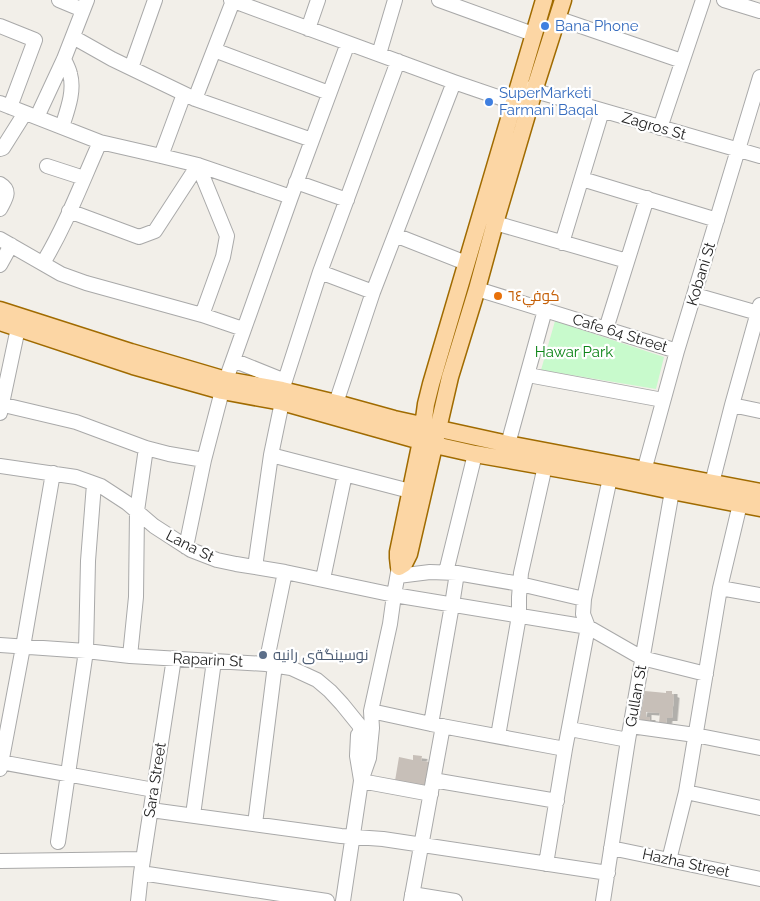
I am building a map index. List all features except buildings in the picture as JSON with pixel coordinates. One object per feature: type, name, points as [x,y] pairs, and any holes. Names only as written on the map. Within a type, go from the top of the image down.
[{"type":"main road","points":[[527,89],[533,34],[544,0]]},
{"type":"main road","points":[[398,572],[409,554],[429,435],[426,404],[466,262],[527,89],[563,0]]},
{"type":"main road","points":[[398,572],[398,552],[410,491],[450,377],[477,289],[495,223],[522,106]]},
{"type":"main road","points":[[0,310],[131,352],[224,386]]},
{"type":"main road","points":[[0,322],[133,366],[224,386],[283,391],[336,403],[429,435],[474,454],[610,478],[760,508]]},
{"type":"main road","points":[[283,391],[429,435],[508,444],[760,492]]},
{"type":"street","points":[[0,149],[3,148],[31,115],[64,59],[73,37],[85,5],[60,0]]},
{"type":"street","points":[[131,68],[155,0]]},
{"type":"street","points":[[162,156],[189,96],[214,50],[232,0],[522,106]]},
{"type":"street","points":[[308,28],[318,0]]},
{"type":"street","points":[[379,54],[395,0]]},
{"type":"street","points":[[439,0],[461,4],[533,34]]},
{"type":"street","points":[[660,128],[703,0]]},
{"type":"street","points":[[724,0],[760,11]]},
{"type":"street","points":[[557,18],[682,61]]},
{"type":"street","points":[[0,26],[35,40],[5,105],[100,142],[198,165],[291,197]]},
{"type":"street","points":[[73,37],[189,96],[312,140]]},
{"type":"street","points":[[186,546],[204,460],[224,386],[296,182],[348,43]]},
{"type":"street","points":[[214,50],[329,93]]},
{"type":"street","points":[[62,127],[69,105],[71,89],[70,75],[64,59]]},
{"type":"street","points":[[255,567],[271,455],[283,391],[320,272],[398,62]]},
{"type":"street","name":"Kobani St","points":[[644,471],[677,351],[760,77]]},
{"type":"street","points":[[336,403],[373,292],[454,82]]},
{"type":"street","name":"Zagros St","points":[[527,89],[760,156]]},
{"type":"street","points":[[562,243],[602,111]]},
{"type":"street","points":[[43,263],[52,248],[100,142]]},
{"type":"street","points":[[69,211],[139,237],[155,231],[198,165]]},
{"type":"street","points":[[198,165],[227,236],[223,257],[202,315]]},
{"type":"street","points":[[48,166],[84,178]]},
{"type":"street","points":[[582,178],[717,220]]},
{"type":"street","points":[[296,182],[347,200]]},
{"type":"street","points":[[0,184],[7,191],[0,209]]},
{"type":"street","points":[[606,329],[646,198]]},
{"type":"street","points":[[495,223],[627,261]]},
{"type":"street","points":[[395,235],[466,262]]},
{"type":"street","points":[[0,265],[6,242],[61,274],[86,283],[202,315],[243,329]]},
{"type":"street","points":[[320,272],[373,292]]},
{"type":"street","name":"Cafe 64 Street","points":[[477,289],[677,351]]},
{"type":"street","points":[[694,296],[759,308],[712,483]]},
{"type":"street","points":[[508,444],[545,310]]},
{"type":"street","points":[[18,328],[0,408],[76,422],[146,448],[204,460]]},
{"type":"street","points":[[233,360],[283,391]]},
{"type":"street","points":[[528,375],[663,400]]},
{"type":"street","points":[[732,405],[760,411]]},
{"type":"street","points":[[130,656],[136,597],[136,512],[146,448]]},
{"type":"street","points":[[455,901],[412,897],[432,787],[437,725],[452,605],[451,572],[474,454]]},
{"type":"street","points":[[271,455],[410,491]]},
{"type":"street","name":"Lana St","points":[[0,466],[76,477],[101,486],[127,503],[154,526],[204,556],[217,560],[452,605],[588,627]]},
{"type":"street","points":[[498,736],[519,616],[521,573],[545,466]]},
{"type":"street","points":[[53,473],[0,764],[154,790]]},
{"type":"street","points":[[322,579],[344,474]]},
{"type":"street","points":[[546,864],[588,627],[582,614],[584,599],[610,478]]},
{"type":"street","points":[[58,842],[86,651],[88,560],[94,484]]},
{"type":"street","name":"Gullan St","points":[[604,901],[629,733],[672,491]]},
{"type":"street","points":[[668,860],[686,792],[720,588],[740,504]]},
{"type":"street","points":[[255,824],[270,664],[285,572]]},
{"type":"street","points":[[343,901],[361,781],[369,758],[372,728],[371,711],[390,624],[398,572],[451,572],[520,584],[584,599]]},
{"type":"street","points":[[720,588],[760,596]]},
{"type":"street","points":[[588,627],[642,658],[706,674]]},
{"type":"street","name":"Raparin St","points":[[0,645],[130,656],[270,664],[291,668],[317,680],[342,704],[359,725],[369,758]]},
{"type":"street","name":"Sara Street","points":[[138,901],[174,658]]},
{"type":"street","points":[[193,815],[214,660]]},
{"type":"street","points":[[361,781],[356,756],[359,725],[371,711]]},
{"type":"street","points":[[371,711],[565,749]]},
{"type":"street","points":[[570,729],[696,735],[760,748]]},
{"type":"street","points":[[361,781],[557,801]]},
{"type":"street","points":[[686,792],[760,808]]},
{"type":"street","points":[[151,810],[354,837],[383,839],[608,873]]},
{"type":"street","name":"Hazha Street","points":[[611,848],[760,879]]},
{"type":"street","points":[[0,861],[143,859]]},
{"type":"street","points":[[141,873],[327,901]]},
{"type":"green space","name":"Hawar Park","points":[[555,321],[664,357],[656,389],[541,370]]},
{"type":"place","name":"Bana Phone","points":[[545,26]]},
{"type":"place","name":"SuperMarketi Farmani Baqal","points":[[489,102]]},
{"type":"place","name":"كوفي٦٤","points":[[498,296]]},
{"type":"place","name":"نوسينگةى رانيه","points":[[263,655]]}]
